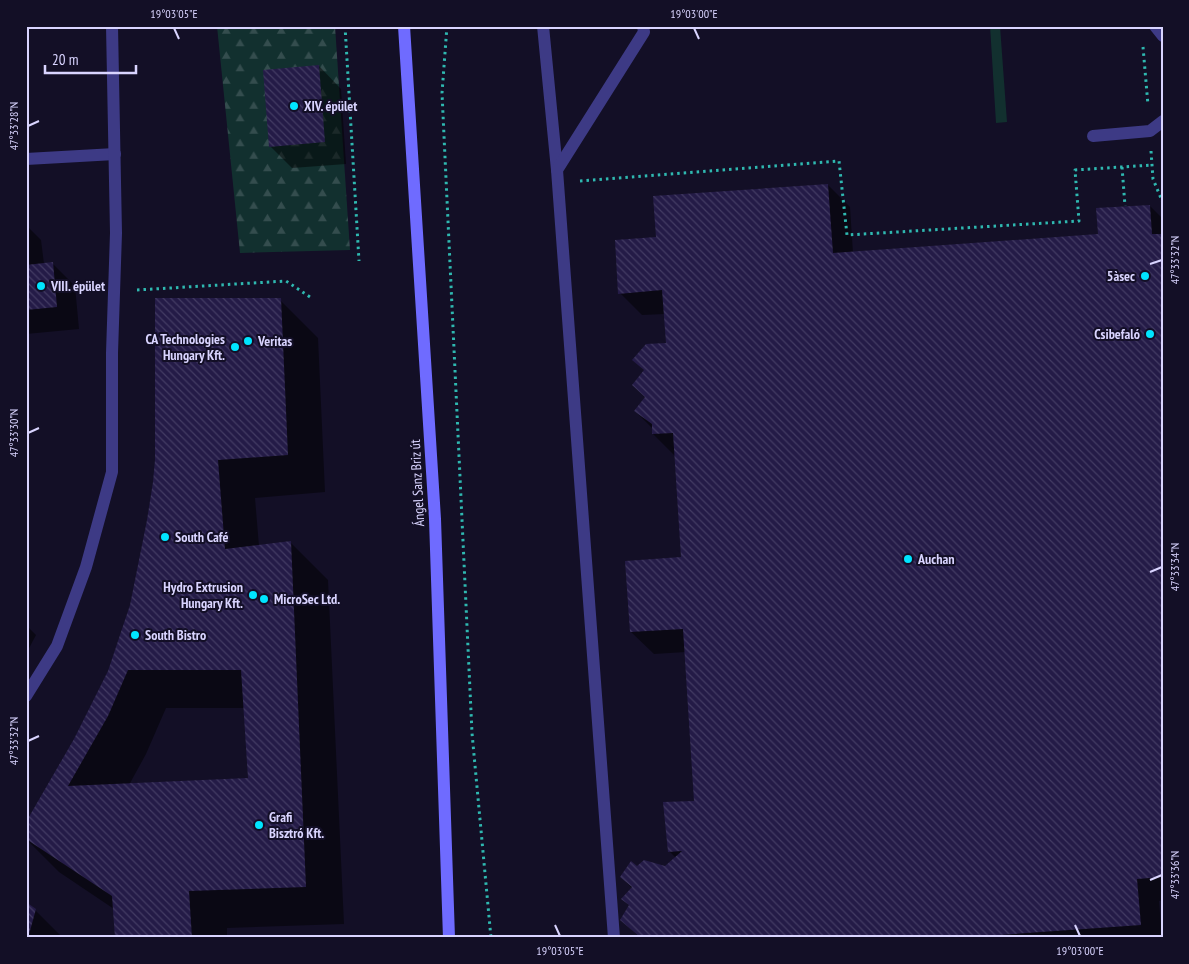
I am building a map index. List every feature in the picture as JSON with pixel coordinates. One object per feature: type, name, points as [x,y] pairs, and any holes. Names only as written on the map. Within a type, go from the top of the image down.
[{"type":"main road","name":"Ángel Sanz Briz út","points":[[404,26],[435,519],[449,938]]},
{"type":"street","points":[[26,696],[57,646],[86,567],[112,472],[112,353],[116,233],[112,26]]},
{"type":"street","points":[[543,26],[558,176],[614,938]]},
{"type":"street","points":[[558,176],[644,32],[643,26]]},
{"type":"street","points":[[1150,131],[1163,121]]},
{"type":"street","points":[[1093,136],[1150,131],[1163,132]]},
{"type":"street","points":[[26,159],[115,154]]},
{"type":"path","points":[[345,26],[359,261]]},
{"type":"path","points":[[447,26],[442,93],[471,714],[491,938]]},
{"type":"path","points":[[1158,30],[1142,38],[1153,179],[1163,203]]},
{"type":"path","points":[[558,176],[839,161],[847,235],[1079,221],[1075,170],[1152,165]]},
{"type":"path","points":[[1122,167],[1125,206]]},
{"type":"path","points":[[114,291],[286,281],[313,299]]},
{"type":"green space","points":[[217,26],[335,26],[350,250],[240,253]]},
{"type":"green space","points":[[990,26],[1000,26],[1007,122],[996,123]]},
{"type":"building","name":"XIV. épület","points":[[319,65],[325,142],[269,147],[263,70]]},
{"type":"building","name":"Auchan","points":[[828,184],[833,253],[1098,234],[1096,208],[1150,205],[1152,234],[1163,234],[1163,877],[1137,879],[1141,925],[956,938],[641,938],[620,920],[629,905],[621,899],[632,887],[620,877],[631,861],[637,866],[644,860],[665,866],[682,851],[668,852],[663,802],[694,801],[683,629],[630,632],[625,561],[681,557],[673,433],[652,434],[652,424],[634,411],[645,397],[632,385],[644,370],[632,360],[646,344],[666,343],[662,290],[618,294],[615,240],[656,237],[653,196]]},
{"type":"building","name":"VIII. épület","points":[[53,262],[57,307],[26,310],[26,265]]},
{"type":"building","points":[[155,298],[281,298],[288,455],[218,460],[225,549],[291,541],[306,887],[189,891],[192,938],[115,938],[112,896],[26,839],[26,822],[74,739],[108,671],[130,605],[147,520],[155,460]],"holes":[[[128,670],[241,670],[248,778],[68,786],[108,716]]]},
{"type":"building","points":[[26,902],[36,909],[28,938],[26,938]]},
{"type":"place","name":"XIV. épület","points":[[294,106]]},
{"type":"place","name":"5àsec","points":[[1145,276]]},
{"type":"place","name":"VIII. épület","points":[[41,286]]},
{"type":"place","name":"Csibefaló","points":[[1150,334]]},
{"type":"place","name":"Veritas","points":[[248,341]]},
{"type":"place","name":"CA Technologies Hungary Kft.","points":[[235,347]]},
{"type":"place","name":"South Café","points":[[165,537]]},
{"type":"place","name":"Auchan","points":[[908,559]]},
{"type":"place","name":"Hydro Extrusion Hungary Kft.","points":[[253,595]]},
{"type":"place","name":"MicroSec Ltd.","points":[[264,599]]},
{"type":"place","name":"South Bistro","points":[[135,635]]},
{"type":"place","name":"Grafi Bisztró Kft.","points":[[259,825]]}]
